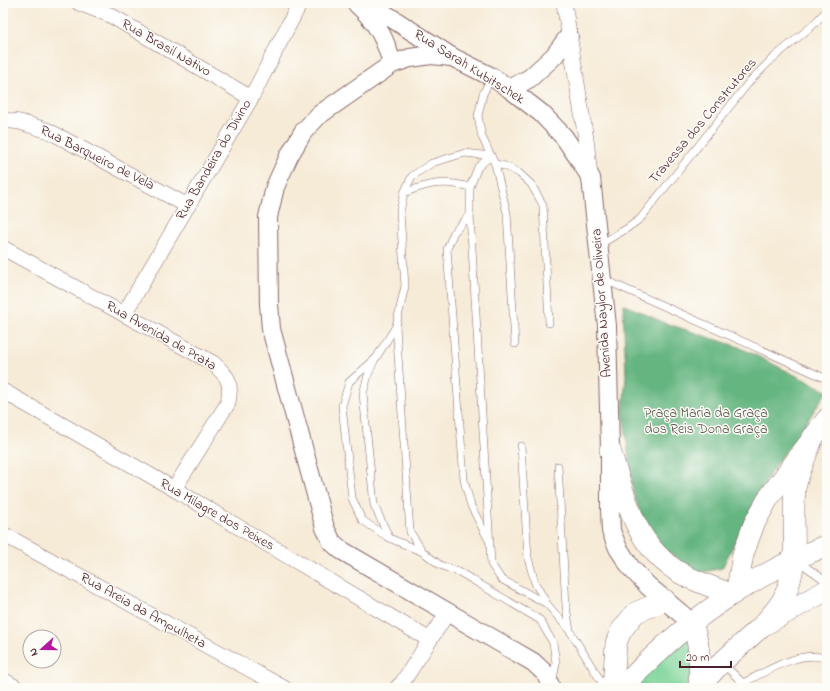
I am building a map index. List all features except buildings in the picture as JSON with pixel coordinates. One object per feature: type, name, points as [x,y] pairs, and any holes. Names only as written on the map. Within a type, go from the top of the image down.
[{"type":"main road","points":[[734,592],[743,554],[754,524],[769,497],[827,419]]},
{"type":"main road","points":[[698,688],[721,663],[762,626],[784,599],[791,579],[795,558],[794,505],[796,487],[813,437]]},
{"type":"main road","points":[[610,450],[630,513],[639,532],[654,552],[666,563],[682,574],[734,592]]},
{"type":"main road","points":[[622,688],[670,640],[691,622],[734,592],[795,558],[827,545]]},
{"type":"main road","points":[[762,626],[827,590]]},
{"type":"main road","points":[[613,688],[616,643],[621,631],[635,613],[665,600]]},
{"type":"main road","points":[[691,622],[697,635],[699,649],[700,666],[698,688]]},
{"type":"street","name":"Rua Brasil Nativo","points":[[79,3],[110,15],[251,98]]},
{"type":"street","name":"Rua Bandeira do Divino","points":[[124,314],[251,98],[300,3]]},
{"type":"street","points":[[356,3],[366,12],[380,29],[387,45],[392,64]]},
{"type":"street","name":"Rua Sarah Kubitschek","points":[[368,3],[452,57],[492,77],[541,113],[564,137],[578,156],[591,178]]},
{"type":"street","name":"Avenida Naylor de Oliveira","points":[[564,3],[586,139],[606,326],[611,531],[618,548],[631,568],[648,586],[691,622]]},
{"type":"street","points":[[510,89],[530,78],[554,56],[569,36]]},
{"type":"street","points":[[452,57],[431,55],[410,58],[392,64],[319,115],[303,132],[289,156],[275,187],[268,217],[269,304],[271,329],[325,528],[332,542],[342,550],[533,662],[546,674],[551,688]]},
{"type":"street","name":"Rua Barqueiro de Vela","points":[[3,120],[20,122],[49,131],[188,206]]},
{"type":"street","name":"Rua Avenida de Prata","points":[[3,248],[213,363],[226,375],[231,389],[228,403],[174,489]]},
{"type":"street","name":"Rua Milagre dos Peixes","points":[[3,391],[174,489],[430,640]]},
{"type":"street","name":"Rua Areia da Ampulheta","points":[[3,534],[284,688]]},
{"type":"street","points":[[397,688],[402,683],[448,612]]},
{"type":"street","points":[[3,680],[17,688]]},
{"type":"lane","name":"Travessa dos Construtores","points":[[598,246],[640,219],[750,82],[772,59],[812,26],[827,10]]},
{"type":"lane","points":[[492,77],[483,94],[478,116],[482,137],[495,164],[507,212],[515,344]]},
{"type":"lane","points":[[423,552],[410,532],[396,326],[405,286],[400,212],[404,192],[412,176],[432,163],[465,153],[491,156]]},
{"type":"lane","points":[[491,156],[478,167],[470,187],[470,215],[491,564],[502,580],[547,604]]},
{"type":"lane","points":[[495,164],[506,166],[519,173],[531,184],[543,205],[549,323]]},
{"type":"lane","points":[[404,192],[435,183],[454,183],[470,187]]},
{"type":"lane","points":[[470,215],[454,232],[447,249],[464,480],[471,506],[489,541]]},
{"type":"lane","points":[[601,278],[827,379]]},
{"type":"lane","points":[[389,538],[374,505],[363,394],[368,375],[376,358],[396,326]]},
{"type":"lane","points":[[376,358],[349,382],[342,406],[352,498],[362,520],[389,538],[423,552],[440,565],[461,572],[540,620],[553,643],[556,663],[551,688]]},
{"type":"lane","points":[[522,446],[528,558],[535,583],[547,604],[570,631],[605,688]]},
{"type":"lane","points":[[558,466],[566,606],[570,631]]},
{"type":"lane","points":[[795,558],[827,582]]},
{"type":"lane","points":[[742,686],[790,659],[804,657],[827,659]]},
{"type":"lane","points":[[721,663],[742,686],[750,688]]},
{"type":"green space","name":"Praça Maria da Graça dos Reis Dona Graça","points":[[623,304],[665,323],[739,347],[827,391],[798,435],[770,473],[722,568],[699,573],[666,551],[646,528],[633,493],[623,410],[626,376]]},
{"type":"green space","points":[[693,634],[692,688],[635,688],[660,658]]}]
